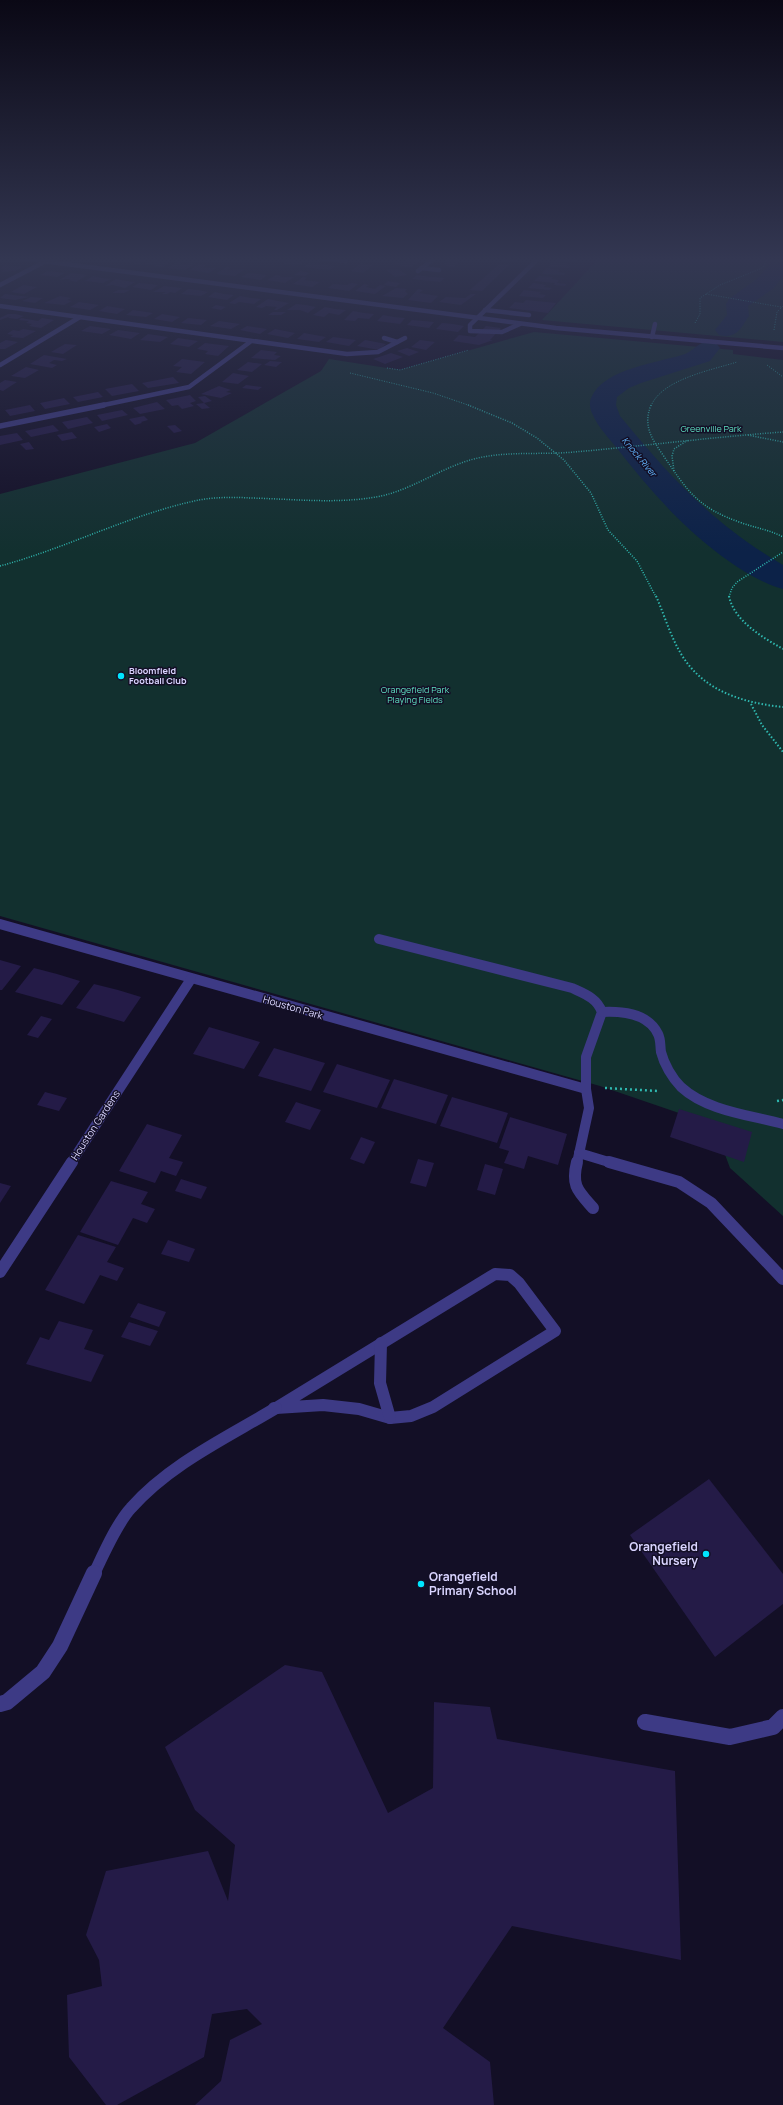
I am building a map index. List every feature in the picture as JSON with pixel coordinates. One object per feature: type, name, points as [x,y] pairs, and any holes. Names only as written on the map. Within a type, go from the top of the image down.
[{"type":"street","points":[[0,365],[16,355]]},
{"type":"street","points":[[0,426],[189,387],[198,382],[233,355]]},
{"type":"street","name":"Houston Park","points":[[0,924],[586,1089]]},
{"type":"street","points":[[379,939],[572,988],[588,995],[599,1004],[602,1012],[586,1057],[586,1089],[589,1108],[575,1170],[576,1189],[593,1208]]},
{"type":"street","name":"Houston Gardens","points":[[1,1270],[191,978]]},
{"type":"street","points":[[602,1012],[623,1011],[646,1019],[658,1034],[661,1052],[670,1073],[681,1087],[708,1103],[783,1124]]},
{"type":"street","points":[[579,1153],[679,1182],[711,1203],[783,1279]]},
{"type":"street","points":[[0,1704],[8,1702],[43,1672],[60,1646],[104,1553],[130,1509],[164,1476],[274,1408],[382,1344],[495,1274],[510,1275],[519,1283],[555,1331],[433,1407],[411,1416],[390,1418],[359,1409],[322,1405],[274,1408]]},
{"type":"street","points":[[382,1344],[380,1383],[390,1418]]},
{"type":"street","points":[[645,1722],[730,1737],[773,1727],[783,1717]]},
{"type":"path","points":[[385,367],[400,370],[450,355]]},
{"type":"path","points":[[740,362],[703,372],[666,388],[650,404],[646,411],[648,430],[675,474],[697,499],[711,509],[748,525],[783,537]]},
{"type":"path","points":[[765,363],[783,377]]},
{"type":"path","points":[[348,372],[433,392],[462,402],[519,428],[556,454],[580,477],[595,499],[608,530],[640,564],[668,624],[679,652],[694,672],[715,688],[751,704],[783,707]]},
{"type":"path","points":[[0,566],[44,553],[143,515],[202,500],[230,497],[322,500],[379,496],[405,488],[460,462],[502,455],[556,454],[741,434],[783,432]]},
{"type":"path","points":[[741,434],[783,442]]},
{"type":"path","points":[[675,474],[672,456],[674,449],[691,439]]},
{"type":"path","points":[[783,552],[778,557],[740,581],[732,588],[728,597],[731,605],[741,618],[763,636],[783,649]]},
{"type":"path","points":[[778,557],[783,558]]},
{"type":"path","points":[[751,704],[762,725],[783,752]]},
{"type":"path","points":[[586,1089],[665,1091]]},
{"type":"green space","name":"Orangefield Park Playing Fields","points":[[452,355],[743,355],[783,360],[783,1216],[730,1168],[714,1125],[600,1086],[0,916],[0,494],[195,443],[321,371],[329,359],[400,370]]},
{"type":"building","points":[[44,355],[67,359],[62,361],[54,360],[49,363],[57,365],[52,368],[30,364]]},
{"type":"building","points":[[254,355],[281,356],[275,360],[251,358]]},
{"type":"building","points":[[384,355],[398,355],[403,357],[385,364],[373,359]]},
{"type":"building","points":[[182,359],[205,362],[191,374],[176,372],[182,367],[173,366]]},
{"type":"building","points":[[270,361],[282,362],[276,367],[264,365]]},
{"type":"building","points":[[248,362],[262,364],[252,372],[237,370]]},
{"type":"building","points":[[26,367],[39,370],[25,378],[11,376]]},
{"type":"building","points":[[233,373],[249,376],[238,384],[222,382]]},
{"type":"building","points":[[173,377],[179,383],[148,388],[142,383]]},
{"type":"building","points":[[5,380],[17,382],[3,391],[0,390],[0,383]]},
{"type":"building","points":[[132,384],[139,391],[112,396],[105,389]]},
{"type":"building","points":[[246,385],[262,387],[258,390],[242,388]]},
{"type":"building","points":[[219,386],[231,390],[226,392],[232,393],[221,398],[201,394]]},
{"type":"building","points":[[98,392],[103,397],[78,402],[73,397]]},
{"type":"building","points":[[190,395],[196,401],[190,403],[194,406],[182,409],[178,405],[172,406],[166,400]]},
{"type":"building","points":[[205,396],[212,401],[204,403],[198,397]]},
{"type":"building","points":[[64,398],[70,404],[45,409],[40,403]]},
{"type":"building","points":[[157,402],[165,409],[140,414],[133,408]]},
{"type":"building","points":[[204,403],[210,408],[202,409],[196,404]]},
{"type":"building","points":[[30,405],[35,411],[10,416],[5,410]]},
{"type":"building","points":[[122,410],[128,415],[102,421],[97,415]]},
{"type":"building","points":[[144,416],[148,420],[135,425],[129,419]]},
{"type":"building","points":[[87,417],[93,423],[68,429],[62,422]]},
{"type":"building","points":[[107,424],[111,428],[99,432],[94,427]]},
{"type":"building","points":[[53,425],[59,431],[31,437],[25,431]]},
{"type":"building","points":[[175,425],[182,431],[174,433],[167,426]]},
{"type":"building","points":[[72,432],[77,438],[62,441],[57,435]]},
{"type":"building","points":[[17,433],[23,440],[0,445],[0,436]]},
{"type":"building","points":[[29,442],[34,449],[26,450],[20,444]]},
{"type":"building","points":[[0,960],[21,966],[2,990],[0,990]]},
{"type":"building","points":[[34,968],[80,981],[62,1005],[15,992]]},
{"type":"building","points":[[94,984],[141,997],[124,1022],[76,1008]]},
{"type":"building","points":[[41,1016],[52,1019],[38,1038],[27,1035]]},
{"type":"building","points":[[209,1027],[260,1042],[244,1069],[193,1054]]},
{"type":"building","points":[[274,1048],[325,1063],[311,1091],[258,1076]]},
{"type":"building","points":[[337,1064],[390,1080],[377,1108],[323,1092]]},
{"type":"building","points":[[394,1079],[448,1095],[436,1124],[381,1108]]},
{"type":"building","points":[[45,1092],[67,1098],[59,1111],[37,1105]]},
{"type":"building","points":[[452,1097],[508,1113],[497,1143],[440,1126]]},
{"type":"building","points":[[296,1102],[321,1110],[310,1130],[285,1122]]},
{"type":"building","points":[[679,1109],[752,1132],[744,1162],[670,1137]]},
{"type":"building","points":[[510,1117],[567,1134],[558,1165],[528,1156],[524,1169],[504,1163],[509,1151],[499,1148]]},
{"type":"building","points":[[147,1124],[182,1135],[169,1158],[183,1162],[176,1176],[161,1171],[155,1183],[119,1171]]},
{"type":"building","points":[[361,1137],[375,1142],[364,1164],[350,1159]]},
{"type":"building","points":[[418,1159],[434,1163],[426,1187],[410,1183]]},
{"type":"building","points":[[485,1164],[503,1169],[495,1195],[477,1190]]},
{"type":"building","points":[[181,1179],[207,1187],[201,1199],[175,1191]]},
{"type":"building","points":[[111,1181],[148,1192],[141,1204],[155,1209],[147,1223],[133,1218],[118,1245],[80,1232]]},
{"type":"building","points":[[0,1183],[11,1186],[0,1203]]},
{"type":"building","points":[[78,1235],[116,1247],[107,1262],[124,1268],[117,1281],[100,1275],[84,1304],[45,1290]]},
{"type":"building","points":[[168,1240],[195,1249],[189,1262],[161,1254]]},
{"type":"building","points":[[138,1303],[166,1312],[159,1327],[130,1317]]},
{"type":"building","points":[[59,1321],[93,1330],[84,1349],[104,1355],[91,1382],[26,1364],[40,1337],[49,1340]]},
{"type":"building","points":[[129,1322],[158,1331],[150,1346],[121,1337]]},
{"type":"building","name":"Orangefield Nursery","points":[[709,1479],[783,1574],[783,1604],[715,1657],[630,1535]]},
{"type":"building","points":[[285,1665],[322,1672],[388,1813],[433,1788],[434,1702],[490,1707],[497,1739],[675,1771],[681,1960],[512,1926],[443,2028],[490,2062],[494,2105],[195,2105],[221,2081],[230,2040],[262,2024],[247,2009],[212,2014],[204,2057],[117,2105],[106,2105],[69,2057],[67,1995],[102,1986],[99,1960],[86,1935],[106,1871],[208,1851],[228,1901],[235,1845],[195,1810],[165,1747]]},
{"type":"waterway","name":"Knock River","points":[[702,355],[632,377],[620,383],[611,389],[605,396],[603,402],[604,411],[608,419],[644,463],[695,518],[736,550],[783,579]]},
{"type":"place","name":"Bloomfield Football Club","points":[[121,676]]},
{"type":"place","name":"Orangefield Nursery","points":[[706,1554]]},
{"type":"place","name":"Orangefield Primary School","points":[[421,1584]]},
{"type":"park label","name":"Greenville Park","points":[[711,429]]}]
